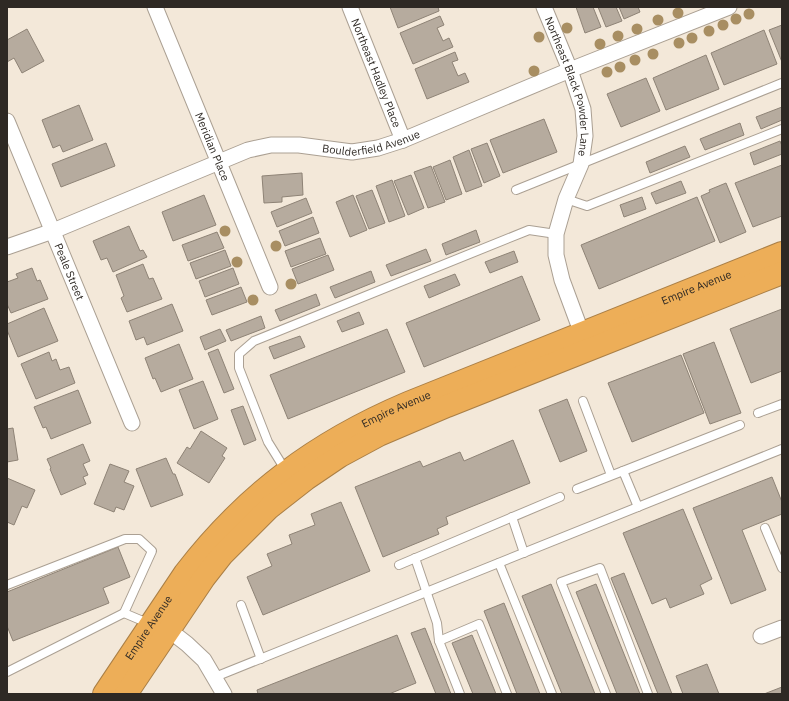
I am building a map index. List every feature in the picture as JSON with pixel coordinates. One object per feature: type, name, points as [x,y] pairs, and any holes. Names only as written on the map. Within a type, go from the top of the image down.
[{"type":"highway","name":"Empire Avenue","points":[[104,694],[226,551],[269,508],[318,471],[357,446],[782,254]]},
{"type":"highway","name":"Empire Avenue","points":[[126,694],[185,573],[216,535],[258,494],[287,471],[339,437],[381,415],[782,273]]},
{"type":"street","name":"Meridian Place","points":[[155,7],[270,287]]},
{"type":"street","name":"Northeast Hadley Place","points":[[350,7],[403,140]]},
{"type":"street","name":"Northeast Black Powder Lane","points":[[544,7],[570,70],[583,109],[586,136],[581,164],[566,199],[556,234],[556,255],[562,280],[585,342]]},
{"type":"street","name":"Boulderfield Avenue","points":[[7,246],[53,231],[248,150],[271,145],[299,145],[352,152],[378,148],[403,140],[570,70],[730,7]]},
{"type":"street","name":"Peale Street","points":[[7,121],[132,423]]},
{"type":"street","points":[[160,627],[197,652],[215,677],[224,694]]},
{"type":"street","points":[[761,636],[782,628]]},
{"type":"lane","points":[[516,190],[782,83]]},
{"type":"lane","points":[[566,199],[588,206],[782,129]]},
{"type":"lane","points":[[287,471],[268,442],[239,368],[239,354],[254,341],[529,230],[556,234]]},
{"type":"lane","points":[[583,401],[611,475]]},
{"type":"lane","points":[[758,413],[782,404]]},
{"type":"lane","points":[[576,488],[740,425]]},
{"type":"lane","points":[[215,677],[782,449]]},
{"type":"lane","points":[[623,471],[638,507]]},
{"type":"lane","points":[[399,565],[560,497]]},
{"type":"lane","points":[[512,517],[524,553]]},
{"type":"lane","points":[[765,528],[782,568]]},
{"type":"lane","points":[[7,585],[125,539],[139,538],[152,551],[124,613],[7,672]]},
{"type":"lane","points":[[415,558],[437,623],[438,641],[460,694]]},
{"type":"lane","points":[[498,563],[552,694]]},
{"type":"lane","points":[[606,694],[561,582],[600,568],[648,694]]},
{"type":"lane","points":[[241,605],[261,658]]},
{"type":"lane","points":[[124,613],[160,627]]},
{"type":"lane","points":[[438,641],[479,624],[507,694]]},
{"type":"building","points":[[390,7],[438,7],[439,11],[398,28]]},
{"type":"building","points":[[576,7],[593,7],[601,27],[585,33]]},
{"type":"building","points":[[598,7],[616,7],[622,21],[606,27]]},
{"type":"building","points":[[619,7],[638,7],[640,12],[624,19]]},
{"type":"building","points":[[440,16],[444,25],[437,28],[443,41],[449,38],[453,47],[413,64],[400,33]]},
{"type":"building","points":[[782,25],[782,62],[769,30]]},
{"type":"building","points":[[27,29],[44,61],[22,73],[14,58],[7,62],[7,40]]},
{"type":"building","points":[[764,30],[777,64],[724,85],[711,53]]},
{"type":"building","points":[[455,52],[458,60],[452,62],[458,76],[465,73],[469,82],[427,99],[415,69]]},
{"type":"building","points":[[706,55],[719,89],[666,110],[653,78]]},
{"type":"building","points":[[646,78],[660,111],[621,127],[607,94]]},
{"type":"building","points":[[79,105],[93,140],[63,152],[60,145],[53,148],[42,120]]},
{"type":"building","points":[[782,107],[782,120],[761,129],[756,117]]},
{"type":"building","points":[[544,119],[557,152],[503,173],[490,140]]},
{"type":"building","points":[[740,123],[744,135],[705,150],[700,139]]},
{"type":"building","points":[[780,141],[782,146],[782,154],[754,165],[750,153]]},
{"type":"building","points":[[106,143],[115,166],[61,187],[52,164]]},
{"type":"building","points":[[487,143],[500,176],[484,183],[471,149]]},
{"type":"building","points":[[685,146],[690,157],[650,173],[646,162]]},
{"type":"building","points":[[469,150],[482,186],[466,192],[453,157]]},
{"type":"building","points":[[450,160],[462,194],[446,200],[433,167]]},
{"type":"building","points":[[782,165],[782,216],[753,227],[735,183]]},
{"type":"building","points":[[431,166],[445,202],[428,208],[414,172]]},
{"type":"building","points":[[302,173],[303,195],[282,197],[282,202],[264,203],[262,176]]},
{"type":"building","points":[[411,175],[424,208],[408,215],[394,181]]},
{"type":"building","points":[[392,180],[405,216],[389,222],[376,186]]},
{"type":"building","points":[[681,181],[686,193],[656,204],[651,193]]},
{"type":"building","points":[[726,183],[746,232],[720,243],[701,196],[710,192],[709,190]]},
{"type":"building","points":[[372,190],[385,223],[369,229],[356,196]]},
{"type":"building","points":[[204,195],[216,225],[173,241],[162,212]]},
{"type":"building","points":[[353,195],[367,230],[350,237],[336,202]]},
{"type":"building","points":[[642,197],[646,209],[624,217],[620,205]]},
{"type":"building","points":[[697,197],[715,241],[599,289],[581,245]]},
{"type":"building","points":[[306,198],[312,213],[277,227],[271,212]]},
{"type":"building","points":[[313,217],[319,233],[285,246],[279,231]]},
{"type":"building","points":[[129,226],[140,251],[143,250],[147,257],[113,272],[107,258],[101,260],[93,241]]},
{"type":"building","points":[[476,230],[480,242],[446,255],[442,244]]},
{"type":"building","points":[[217,232],[224,248],[188,261],[182,245]]},
{"type":"building","points":[[320,238],[326,254],[291,267],[285,251]]},
{"type":"building","points":[[426,249],[431,261],[391,276],[386,265]]},
{"type":"building","points":[[225,250],[231,266],[196,279],[190,263]]},
{"type":"building","points":[[514,251],[518,262],[490,273],[485,262]]},
{"type":"building","points":[[328,255],[334,270],[298,284],[292,269]]},
{"type":"building","points":[[143,264],[149,279],[153,278],[162,299],[127,312],[121,298],[124,296],[116,275]]},
{"type":"building","points":[[32,268],[37,281],[40,280],[48,299],[11,313],[7,304],[7,282],[18,278],[16,274]]},
{"type":"building","points":[[233,268],[239,284],[205,297],[199,281]]},
{"type":"building","points":[[371,271],[375,282],[335,298],[330,287]]},
{"type":"building","points":[[455,274],[460,285],[429,298],[424,286]]},
{"type":"building","points":[[522,276],[540,320],[424,367],[406,323]]},
{"type":"building","points":[[241,287],[247,302],[212,315],[206,300]]},
{"type":"building","points":[[316,294],[320,305],[280,321],[275,310]]},
{"type":"building","points":[[172,304],[183,331],[147,345],[144,337],[136,340],[129,321]]},
{"type":"building","points":[[44,308],[58,341],[18,357],[7,330],[7,324]]},
{"type":"building","points":[[782,309],[782,371],[751,383],[730,329]]},
{"type":"building","points":[[359,312],[364,324],[342,332],[337,321]]},
{"type":"building","points":[[261,316],[265,328],[231,341],[226,330]]},
{"type":"building","points":[[220,329],[226,341],[205,350],[200,337]]},
{"type":"building","points":[[387,329],[405,372],[288,419],[270,375]]},
{"type":"building","points":[[300,336],[305,347],[274,359],[269,347]]},
{"type":"building","points":[[714,342],[741,413],[710,424],[683,354]]},
{"type":"building","points":[[179,344],[193,379],[161,392],[155,378],[153,379],[145,358]]},
{"type":"building","points":[[218,349],[234,389],[224,393],[208,353]]},
{"type":"building","points":[[49,352],[52,361],[56,359],[60,370],[69,367],[75,383],[36,399],[21,364]]},
{"type":"building","points":[[681,355],[704,413],[632,442],[608,383]]},
{"type":"building","points":[[203,381],[218,419],[194,429],[179,390]]},
{"type":"building","points":[[78,390],[91,423],[51,439],[46,427],[43,428],[34,407]]},
{"type":"building","points":[[567,399],[587,451],[560,462],[539,410]]},
{"type":"building","points":[[243,406],[256,440],[244,445],[231,410]]},
{"type":"building","points":[[13,428],[18,460],[7,462],[7,429]]},
{"type":"building","points":[[201,431],[227,448],[222,456],[225,458],[209,483],[177,463],[187,447],[190,449]]},
{"type":"building","points":[[513,440],[530,483],[446,517],[448,524],[437,529],[439,534],[383,557],[355,487],[420,461],[423,467],[460,452],[464,461]]},
{"type":"building","points":[[83,444],[90,461],[83,464],[88,475],[83,477],[86,484],[61,495],[47,459]]},
{"type":"building","points":[[166,458],[173,474],[175,474],[183,495],[151,507],[136,469]]},
{"type":"building","points":[[110,464],[129,471],[124,482],[134,486],[124,510],[116,507],[114,512],[94,504]]},
{"type":"building","points":[[772,477],[782,502],[782,514],[742,530],[766,590],[731,604],[693,508]]},
{"type":"building","points":[[7,478],[35,490],[27,508],[22,506],[14,525],[7,522]]},
{"type":"building","points":[[341,502],[370,571],[263,615],[247,577],[272,566],[267,554],[292,544],[289,535],[315,525],[311,514]]},
{"type":"building","points":[[683,509],[712,579],[700,585],[704,594],[670,608],[666,598],[652,604],[623,533]]},
{"type":"building","points":[[118,547],[130,577],[103,588],[109,603],[13,641],[7,626],[7,592]]},
{"type":"building","points":[[624,573],[672,694],[658,694],[611,578]]},
{"type":"building","points":[[551,584],[595,694],[562,694],[522,596]]},
{"type":"building","points":[[596,584],[640,694],[617,694],[576,592]]},
{"type":"building","points":[[504,603],[540,694],[517,694],[484,611]]},
{"type":"building","points":[[425,628],[451,694],[436,694],[411,633]]},
{"type":"building","points":[[397,635],[416,683],[389,694],[258,694],[257,690]]},
{"type":"building","points":[[472,635],[496,694],[473,694],[452,643]]},
{"type":"building","points":[[707,664],[719,694],[683,694],[676,676]]},
{"type":"building","points":[[782,687],[782,694],[764,694]]}]
